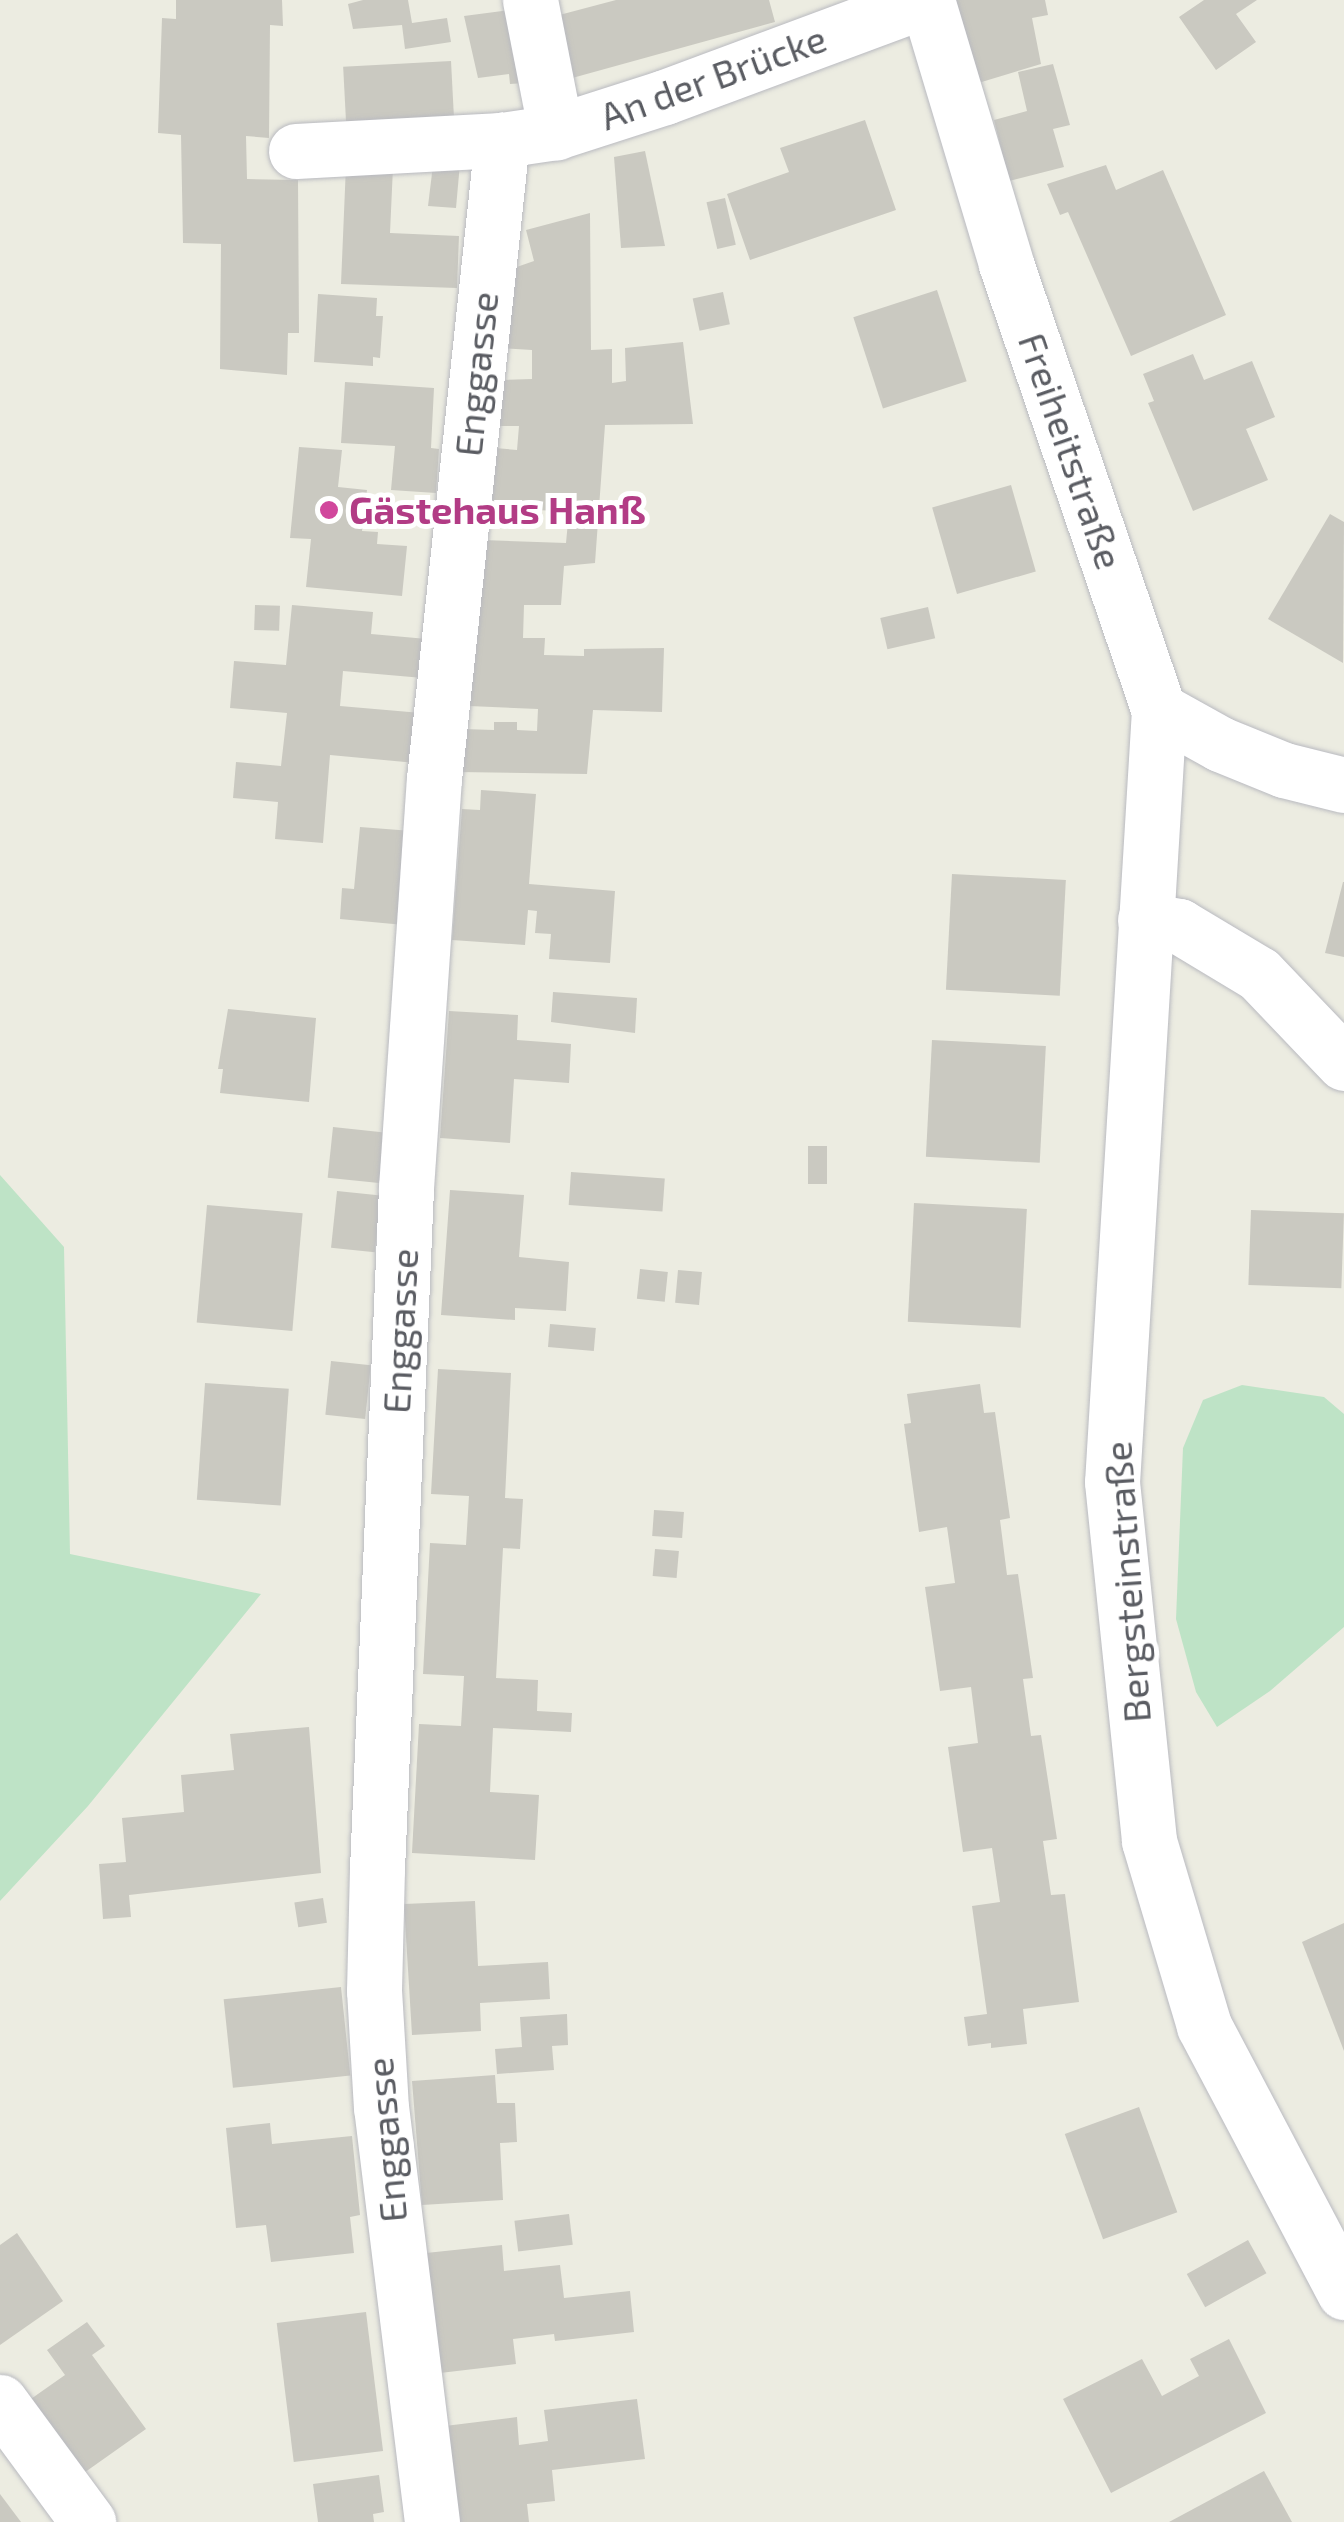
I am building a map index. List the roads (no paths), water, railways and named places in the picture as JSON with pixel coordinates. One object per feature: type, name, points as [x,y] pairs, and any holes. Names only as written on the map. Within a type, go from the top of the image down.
[{"type":"street","points":[[296,151],[502,140],[556,132],[530,0]]},
{"type":"street","name":"An der Brücke","points":[[556,132],[664,97],[926,0]]},
{"type":"street","name":"Freiheitstraße","points":[[926,0],[1006,264],[1159,710]]},
{"type":"street","name":"Enggasse","points":[[432,2522],[381,2108],[374,1991],[376,1869],[406,1188],[434,779],[502,140]]},
{"type":"street","points":[[1159,710],[1284,770],[1344,785]]},
{"type":"street","name":"Bergsteinstraße","points":[[1159,710],[1112,1482],[1149,1842],[1204,2026],[1344,2292]]},
{"type":"street","points":[[1145,920],[1179,926],[1260,974],[1344,1063]]},
{"type":"street","points":[[0,2402],[88,2522]]},
{"type":"place","name":"Gästehaus Hanß","points":[[329,510]]}]
